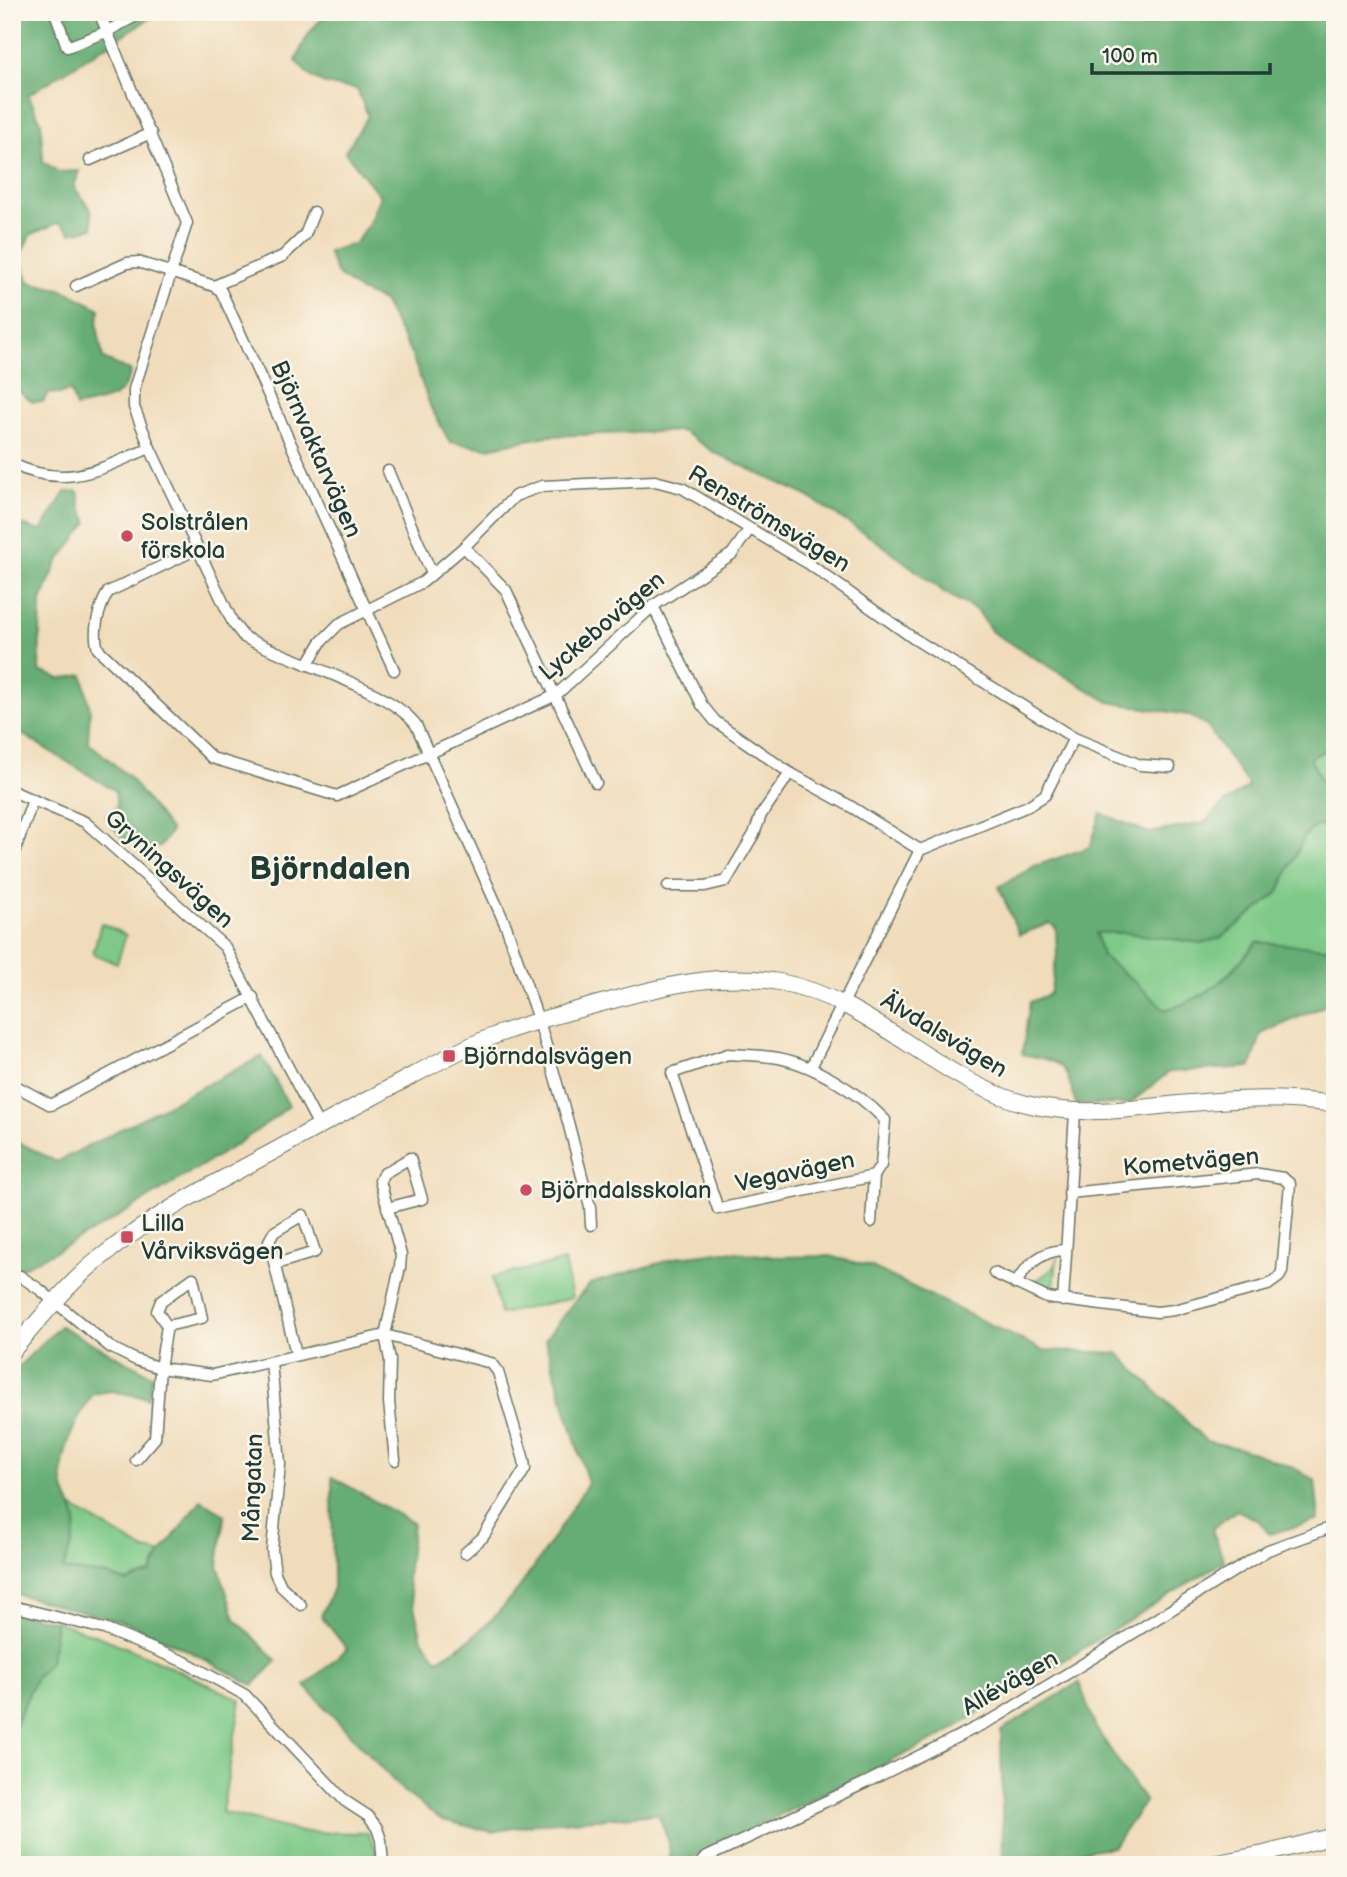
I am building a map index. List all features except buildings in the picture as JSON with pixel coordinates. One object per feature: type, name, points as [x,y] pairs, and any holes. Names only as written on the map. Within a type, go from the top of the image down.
[{"type":"street","points":[[55,12],[67,47],[106,32],[143,12]]},
{"type":"street","points":[[99,12],[187,223],[134,389],[134,407],[150,448],[233,623],[244,636],[373,693],[408,714],[430,753],[506,926],[538,1021],[584,1179],[591,1225]]},
{"type":"street","points":[[90,160],[151,133]]},
{"type":"street","points":[[76,286],[127,263],[138,262],[214,286],[282,256],[304,235],[314,212]]},
{"type":"street","name":"Björnvaktarvägen","points":[[214,286],[220,291],[394,670]]},
{"type":"street","points":[[12,464],[52,476],[76,477],[150,448]]},
{"type":"street","points":[[388,471],[432,574]]},
{"type":"street","name":"Renströmsvägen","points":[[307,665],[321,642],[339,624],[423,582],[464,547],[515,496],[542,486],[655,481],[682,488],[809,564],[914,638],[1074,738],[1140,765],[1170,767]]},
{"type":"street","name":"Lyckebovägen","points":[[197,549],[108,592],[98,619],[96,641],[103,655],[212,758],[337,796],[556,695],[653,606],[732,554],[749,530]]},
{"type":"street","points":[[464,547],[506,590],[596,783]]},
{"type":"street","points":[[653,606],[702,705],[715,721],[790,773],[850,806],[920,850]]},
{"type":"street","points":[[811,1067],[920,850],[1028,806],[1045,795],[1074,738]]},
{"type":"street","points":[[668,886],[705,886],[726,881],[754,834],[761,814],[790,773]]},
{"type":"street","name":"Gryningsvägen","points":[[12,790],[85,822],[225,947],[319,1126]]},
{"type":"street","points":[[12,858],[33,800]]},
{"type":"street","name":"Älvdalsvägen","points":[[538,1021],[659,987],[695,980],[727,978],[780,982],[843,1003],[865,1014],[959,1076],[1000,1096],[1033,1106],[1075,1113],[1276,1099],[1335,1104]]},
{"type":"street","points":[[12,1084],[51,1105],[253,997]]},
{"type":"street","points":[[12,1351],[79,1276],[127,1237],[177,1205],[449,1056],[538,1021]]},
{"type":"street","name":"Vegavägen","points":[[871,1222],[874,1176],[881,1165],[885,1120],[872,1106],[811,1067],[773,1057],[727,1054],[672,1073],[718,1209],[874,1176]]},
{"type":"street","points":[[1063,1301],[1075,1113]]},
{"type":"street","points":[[387,1208],[422,1199],[410,1158],[383,1174],[380,1181],[387,1208],[401,1255],[385,1335],[390,1360],[389,1402],[395,1460]]},
{"type":"street","name":"Kometvägen","points":[[994,1273],[1047,1298],[1157,1312],[1174,1310],[1274,1281],[1282,1272],[1290,1184],[1283,1178],[1259,1174],[1069,1193]]},
{"type":"street","points":[[276,1264],[315,1252],[303,1215],[274,1232],[269,1241],[296,1354]]},
{"type":"street","points":[[1015,1284],[1025,1269],[1041,1256],[1056,1250],[1065,1250]]},
{"type":"street","points":[[12,1275],[20,1276],[33,1284],[110,1347],[160,1368],[212,1375],[385,1335],[491,1363],[498,1372],[525,1469],[483,1536],[465,1553]]},
{"type":"street","points":[[136,1460],[155,1438],[160,1368],[167,1326],[158,1311],[161,1301],[193,1278],[202,1318],[167,1326]]},
{"type":"street","name":"Mångatan","points":[[271,1362],[280,1464],[272,1550],[275,1573],[281,1586],[301,1605]]},
{"type":"street","name":"Allévägen","points":[[699,1865],[705,1858],[997,1717],[1268,1550],[1335,1527]]},
{"type":"street","points":[[12,1606],[104,1629],[185,1662],[245,1695],[345,1801],[368,1816],[377,1828],[381,1840],[383,1865]]},
{"type":"street","points":[[1207,1865],[1335,1836]]},
{"type":"green space","points":[[12,12],[160,12],[28,95],[41,122],[43,161],[58,172],[79,171],[74,187],[91,210],[93,228],[71,233],[60,222],[30,235],[20,257],[29,282],[64,290],[100,309],[97,325],[103,359],[131,371],[123,389],[111,398],[76,407],[70,390],[60,394],[48,393],[43,402],[32,402],[18,391],[22,363],[16,341],[12,339]]},
{"type":"green space","points":[[333,12],[1335,12],[1335,745],[1310,758],[1335,810],[1335,826],[1315,826],[1304,837],[1278,893],[1221,938],[1202,943],[1128,933],[1096,933],[1102,956],[1165,1010],[1194,999],[1217,984],[1257,942],[1335,949],[1335,1001],[1261,1034],[1251,1067],[1169,1072],[1129,1104],[1076,1105],[1069,1080],[1061,1067],[1047,1060],[1022,1054],[1030,1002],[1050,994],[1057,955],[1056,928],[1050,923],[1019,935],[999,887],[1035,866],[1090,847],[1101,813],[1149,833],[1204,823],[1223,804],[1249,786],[1206,725],[1188,715],[1109,702],[992,632],[978,611],[945,593],[881,544],[807,496],[715,453],[682,431],[547,436],[488,448],[450,442],[431,408],[411,353],[383,301],[358,290],[336,273],[328,252],[355,244],[369,223],[380,196],[345,152],[368,116],[357,89],[322,83],[309,75],[296,61],[310,33],[320,21]]},
{"type":"green space","points":[[78,491],[81,509],[88,522],[57,563],[41,601],[39,671],[61,679],[83,675],[90,709],[88,742],[129,777],[171,831],[160,847],[141,846],[122,837],[106,816],[117,807],[115,791],[12,728],[12,522],[41,531],[65,492]]},
{"type":"green space","points":[[1335,745],[1335,810],[1310,758]]},
{"type":"green space","points":[[1315,826],[1335,826],[1335,949],[1257,942],[1217,984],[1194,999],[1165,1010],[1102,956],[1096,932],[1128,933],[1202,943],[1278,893],[1304,837]]},
{"type":"green space","points":[[101,923],[126,935],[117,963],[93,954]]},
{"type":"green space","points":[[262,1056],[289,1106],[239,1143],[122,1214],[57,1251],[12,1272],[12,1139],[57,1162]]},
{"type":"green space","points":[[726,1251],[780,1257],[830,1256],[872,1267],[1042,1350],[1118,1353],[1206,1441],[1243,1449],[1292,1467],[1315,1480],[1319,1520],[1269,1534],[1259,1521],[1237,1510],[1212,1529],[1224,1561],[942,1736],[678,1865],[674,1865],[670,1860],[669,1843],[658,1814],[534,1824],[493,1832],[442,1820],[403,1791],[305,1686],[347,1649],[321,1616],[333,1588],[332,1477],[413,1523],[407,1578],[422,1639],[438,1659],[462,1645],[505,1605],[524,1582],[588,1483],[545,1340],[590,1284],[679,1257]]},
{"type":"green space","points":[[1057,1258],[1054,1288],[1046,1291],[1030,1285],[1054,1268]]},
{"type":"green space","points":[[564,1261],[572,1298],[500,1314],[492,1277]]},
{"type":"green space","points":[[60,1326],[152,1375],[148,1398],[111,1391],[93,1394],[74,1428],[65,1454],[63,1480],[76,1528],[63,1570],[107,1575],[127,1582],[151,1573],[161,1553],[201,1500],[225,1515],[218,1565],[235,1619],[277,1661],[253,1685],[130,1624],[12,1593],[12,1373]]},
{"type":"green space","points":[[72,1507],[145,1550],[161,1553],[151,1573],[127,1582],[107,1575],[63,1570],[76,1524]]},
{"type":"green space","points":[[12,1613],[55,1621],[50,1661],[35,1679],[12,1732]]},
{"type":"green space","points":[[55,1621],[126,1648],[241,1700],[222,1812],[301,1832],[368,1833],[377,1852],[375,1865],[12,1865],[12,1732],[35,1679],[50,1661]]},
{"type":"green space","points":[[1079,1682],[1096,1728],[1145,1802],[1113,1847],[1003,1862],[1001,1731]]},
{"type":"place","name":"Solstrålen förskola","points":[[127,536]]},
{"type":"place","name":"Björndalsvägen","points":[[449,1056]]},
{"type":"place","name":"Björndalsskolan","points":[[526,1190]]},
{"type":"place","name":"Lilla Vårviksvägen","points":[[127,1237]]},
{"type":"district","name":"Björndalen","points":[[330,869]]}]
